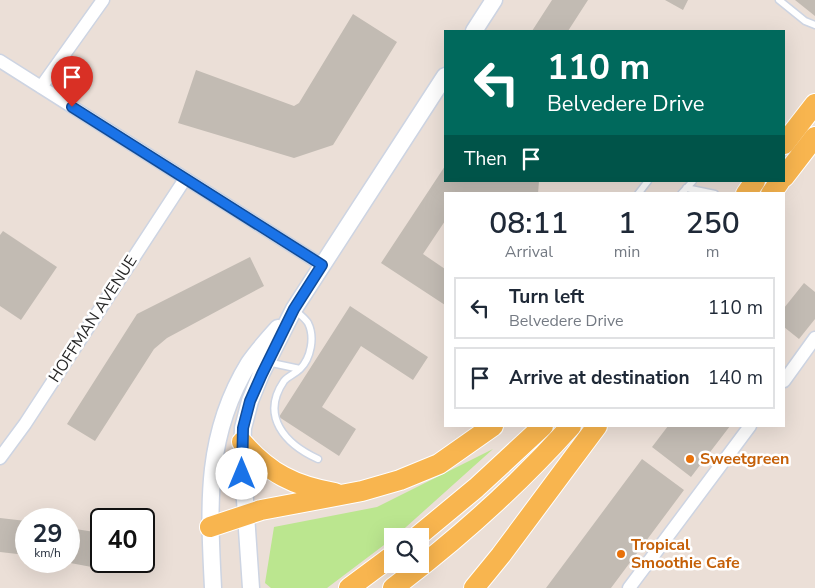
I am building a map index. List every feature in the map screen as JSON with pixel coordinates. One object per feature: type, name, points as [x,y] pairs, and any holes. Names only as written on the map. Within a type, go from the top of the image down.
[{"type":"main road","points":[[785,143],[815,104]]},
{"type":"main road","points":[[785,176],[815,137]]},
{"type":"main road","points":[[210,527],[262,510],[382,486],[419,473],[455,454],[492,427]]},
{"type":"main road","points":[[428,528],[476,488],[542,427]]},
{"type":"main road","points":[[394,588],[472,525],[511,489],[570,427]]},
{"type":"main road","points":[[474,588],[501,555],[596,427]]},
{"type":"main road","points":[[242,442],[264,465],[285,478],[314,489],[344,494]]},
{"type":"main road","points":[[350,588],[384,562]]},
{"type":"street","points":[[42,87],[103,0]]},
{"type":"street","points":[[475,30],[494,0]]},
{"type":"street","points":[[0,61],[322,265]]},
{"type":"street","points":[[251,588],[242,474],[242,442],[245,416],[250,401],[294,309],[444,78]]},
{"type":"street","name":"HOFFMAN AVENUE","points":[[0,458],[25,424],[185,179]]},
{"type":"street","points":[[213,588],[210,527],[212,469],[219,432],[228,406],[250,363],[294,309]]},
{"type":"street","points":[[785,380],[815,338]]},
{"type":"street","points":[[629,588],[749,427]]},
{"type":"lane","points":[[779,0],[805,21],[815,25]]},
{"type":"lane","points":[[640,192],[647,182]]},
{"type":"lane","points":[[683,192],[692,182]]},
{"type":"lane","points":[[686,188],[705,192]]},
{"type":"lane","points":[[294,309],[307,321],[312,335],[311,348],[300,369],[285,380],[275,399],[276,419],[290,442],[303,452],[318,459]]},
{"type":"lane","points":[[267,362],[300,369]]},
{"type":"green space","points":[[493,449],[405,528],[384,528],[384,545],[327,588],[271,588],[265,583],[274,527],[377,507]]},
{"type":"building","points":[[552,0],[588,0],[569,30],[533,30]]},
{"type":"building","points":[[665,0],[688,0],[683,10]]},
{"type":"building","points":[[795,0],[815,0],[815,16]]},
{"type":"building","points":[[353,14],[397,42],[333,145],[294,158],[178,123],[196,70],[294,106],[299,103]]},
{"type":"building","points":[[444,168],[444,182],[539,182],[538,192],[444,192],[444,222],[423,254],[444,268],[444,304],[381,263]]},
{"type":"building","points":[[3,231],[57,267],[21,320],[0,306],[0,235]]},
{"type":"building","points":[[250,257],[264,286],[167,338],[154,349],[95,441],[67,424],[137,314]]},
{"type":"building","points":[[804,283],[815,292],[815,319],[799,339],[785,328],[785,307]]},
{"type":"building","points":[[350,306],[428,357],[413,380],[361,346],[322,407],[356,429],[339,456],[279,417]]},
{"type":"building","points":[[667,427],[729,427],[691,477],[652,447]]},
{"type":"building","points":[[642,459],[684,490],[611,588],[546,588]]},
{"type":"building","points":[[0,518],[15,520],[15,554],[0,552]]},
{"type":"building","points":[[80,530],[90,531],[90,567],[80,565]]},
{"type":"place","name":"Sweetgreen","points":[[690,459]]},
{"type":"place","name":"Tropical Smoothie Cafe","points":[[621,554]]},
{"type":"route","points":[[72,107],[322,265],[294,309],[250,401],[243,428],[242,474]]}]
